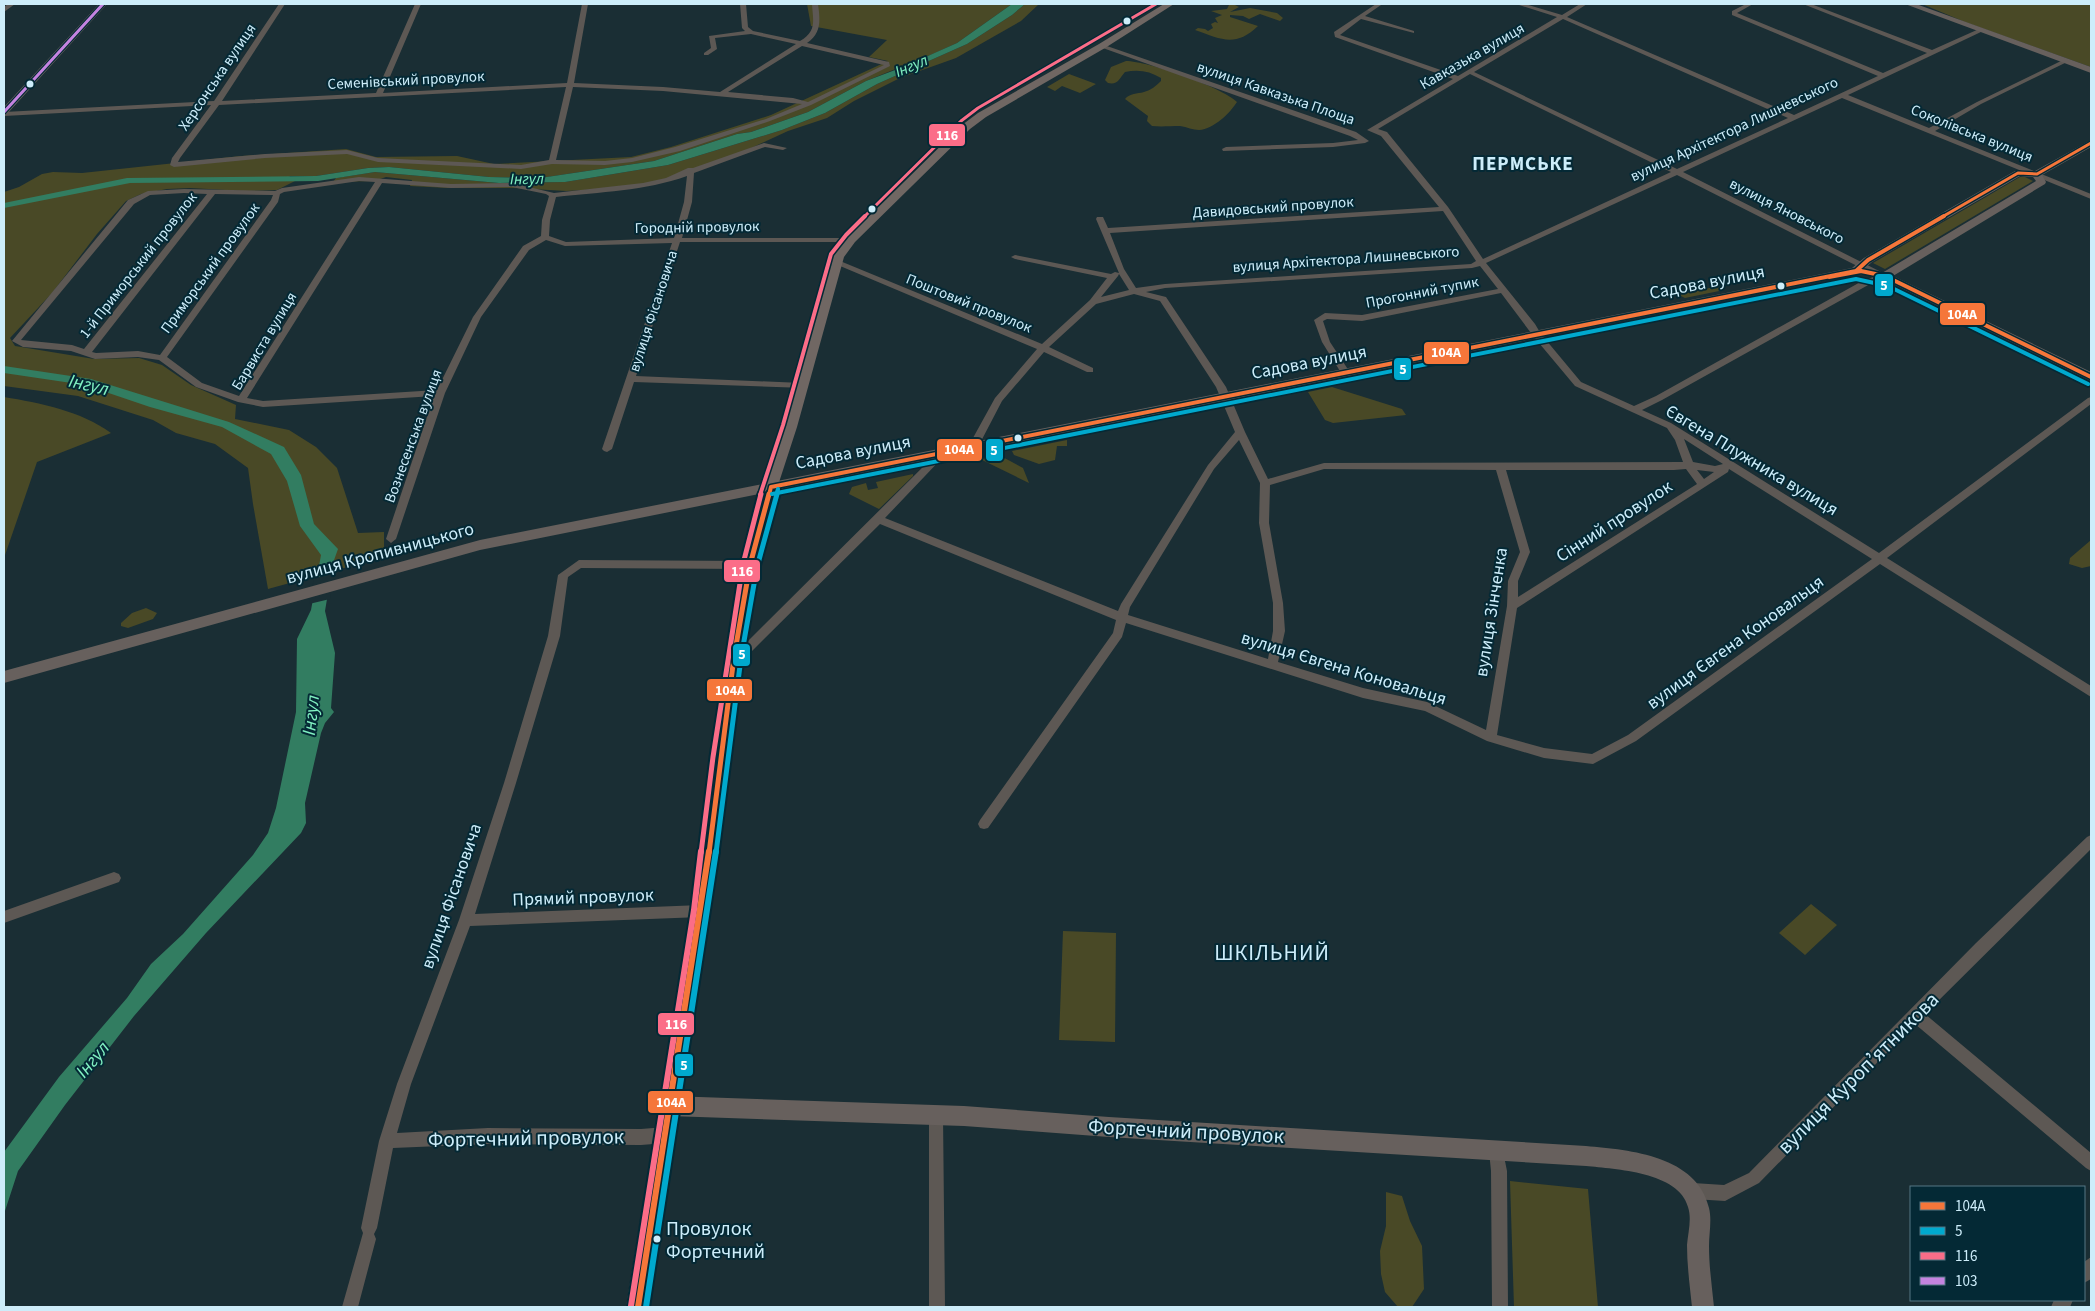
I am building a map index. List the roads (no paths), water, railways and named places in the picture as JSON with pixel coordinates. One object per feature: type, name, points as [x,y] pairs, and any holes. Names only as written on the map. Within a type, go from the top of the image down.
[{"type":"main road","points":[[638,1307],[701,911],[734,657],[750,565],[770,487],[802,386],[837,263],[844,248],[851,240],[966,128],[989,111],[1102,46],[1170,4]]},
{"type":"street","points":[[4,10],[12,4]]},
{"type":"street","points":[[4,113],[103,4]]},
{"type":"street","name":"Херсонська вулиця","points":[[282,4],[216,104],[176,158],[174,165],[265,156],[347,152],[378,160],[446,164],[521,167],[552,162]]},
{"type":"street","points":[[378,96],[418,4]]},
{"type":"street","points":[[584,4],[570,85],[552,162],[605,164],[632,160],[677,149],[768,120],[808,104],[887,66],[887,63],[751,32],[745,28],[743,4]]},
{"type":"street","points":[[721,94],[810,38],[818,26],[816,4]]},
{"type":"street","points":[[1519,4],[1563,16],[1792,117]]},
{"type":"street","name":"Кавказька вулиця","points":[[1365,137],[1373,129],[1584,4]]},
{"type":"street","points":[[1750,4],[1738,9],[1734,14],[1881,75]]},
{"type":"street","points":[[1806,4],[1931,52]]},
{"type":"street","points":[[1909,4],[2091,70]]},
{"type":"street","points":[[1378,5],[1336,33],[1336,36],[1458,78]]},
{"type":"street","points":[[1360,17],[1412,32]]},
{"type":"street","name":"вулиця Архітектора Лишневського","points":[[973,447],[998,400],[1043,348],[1093,302],[1165,286],[1472,266],[1526,243],[1881,75],[1981,30]]},
{"type":"street","points":[[706,54],[714,49],[711,37],[751,32]]},
{"type":"street","name":"вулиця Кавказька Площа","points":[[1102,46],[1365,137]]},
{"type":"street","points":[[1929,131],[1979,103],[2065,61]]},
{"type":"street","name":"вулиця Яновського","points":[[1470,72],[1677,172],[1858,268]]},
{"type":"street","name":"Семенівський провулок","points":[[4,113],[570,85],[663,88],[793,100],[808,104]]},
{"type":"street","name":"Соколівська вулиця","points":[[1842,95],[2091,197]]},
{"type":"street","name":"Євгена Плужника вулиця","points":[[1373,129],[1382,132],[1380,141],[1445,209],[1481,262],[1532,326],[1537,335],[1578,384],[1668,425],[2091,692]]},
{"type":"street","points":[[1365,137],[1380,141]]},
{"type":"street","name":"вулиця Кавказька Площа","points":[[1226,149],[1332,145],[1365,137]]},
{"type":"street","name":"Садова вулиця","points":[[770,487],[1346,374],[1858,268],[2018,173],[2037,174],[2091,143]]},
{"type":"street","points":[[241,400],[199,386],[162,358],[138,354],[95,356],[72,348],[23,344],[16,341],[131,202],[148,193],[184,191],[277,194],[282,190],[334,181],[359,179],[451,186],[512,186],[548,192],[553,195],[643,185],[668,180],[691,170],[764,145],[783,148]]},
{"type":"street","name":"вулиця Фісановича","points":[[607,449],[677,240],[688,202],[691,170]]},
{"type":"street","name":"Садова вулиця","points":[[1633,410],[1659,398],[1867,282],[1884,276],[2041,182],[2037,174]]},
{"type":"street","name":"Барвиста вулиця","points":[[380,180],[241,400],[263,404],[440,393]]},
{"type":"street","name":"1-й Приморський провулок","points":[[86,353],[212,193]]},
{"type":"street","name":"Приморський провулок","points":[[162,358],[275,200],[277,194]]},
{"type":"street","points":[[545,237],[546,220],[553,195]]},
{"type":"street","name":"Давидовський провулок","points":[[1104,232],[1445,209]]},
{"type":"street","points":[[1100,219],[1120,268],[1134,292],[1163,299]]},
{"type":"street","name":"Городній провулок","points":[[545,237],[565,244],[677,240],[851,240]]},
{"type":"street","name":"Вознесенська вулиця","points":[[391,539],[440,393],[477,317],[526,248],[545,237]]},
{"type":"street","points":[[1015,256],[1112,277]]},
{"type":"street","name":"Поштовий провулок","points":[[837,263],[1043,348],[1090,370]]},
{"type":"street","points":[[1093,302],[1120,268]]},
{"type":"street","name":"Садова вулиця","points":[[1858,268],[1884,276]]},
{"type":"street","points":[[1884,276],[2091,377]]},
{"type":"street","points":[[1165,286],[1163,299],[1221,387],[1240,432],[1265,482],[1264,523],[1278,603],[1279,631],[1272,665]]},
{"type":"street","name":"Прогонний тупик","points":[[1346,374],[1326,342],[1318,320],[1325,316],[1362,318],[1503,290]]},
{"type":"street","points":[[631,379],[802,386]]},
{"type":"street","name":"вулиця Євгена Коновальця","points":[[878,519],[1121,617],[1363,694],[1427,707],[1491,738],[1544,753],[1593,759],[1632,738],[1880,558],[2091,400]]},
{"type":"street","points":[[1668,425],[1679,439],[1689,465],[1702,484]]},
{"type":"street","points":[[984,824],[1118,634],[1121,617],[1126,607],[1211,467],[1240,432]]},
{"type":"street","points":[[734,657],[747,648],[941,454]]},
{"type":"street","points":[[1265,482],[1324,466],[1500,465],[1674,467],[1689,465],[1715,469],[1733,465]]},
{"type":"street","name":"вулиця Зінченка","points":[[1491,738],[1512,606],[1513,581],[1525,552],[1500,465]]},
{"type":"street","name":"Сінний провулок","points":[[1512,606],[1733,465]]},
{"type":"street","name":"вулиця Кропивницького","points":[[4,677],[480,545],[770,487]]},
{"type":"street","name":"вулиця Фісановича","points":[[350,1307],[369,1234],[387,1141],[404,1084],[466,920],[510,783],[554,636],[563,576],[578,564],[750,565]]},
{"type":"street","name":"вулиця Куропʼятникова","points":[[1694,1191],[1725,1193],[1754,1178],[1981,948],[2091,841]]},
{"type":"street","points":[[4,917],[114,878]]},
{"type":"street","name":"Прямий провулок","points":[[466,920],[701,911]]},
{"type":"street","points":[[1915,1015],[2091,1163]]},
{"type":"street","name":"Фортечний провулок","points":[[670,1106],[936,1115],[1608,1158],[1650,1165],[1680,1180],[1694,1191]]},
{"type":"street","points":[[936,1115],[937,1307]]},
{"type":"street","name":"Фортечний провулок","points":[[387,1141],[488,1136],[641,1137],[666,1135]]},
{"type":"street","points":[[1497,1151],[1499,1170],[1500,1307]]},
{"type":"street","points":[[1694,1191],[1699,1208],[1698,1247],[1703,1307]]},
{"type":"water","name":"Інгул","points":[[1012,4],[1025,4],[1012,15],[967,44],[877,84],[825,113],[782,130],[668,165],[565,182],[499,183],[375,172],[318,181],[130,183],[4,208],[4,203],[127,178],[316,176],[368,168],[389,167],[489,177],[540,178],[654,161],[737,134],[751,132],[808,112],[866,81],[957,43]]},
{"type":"water","name":"Інгул","points":[[4,366],[91,379],[229,422],[284,447],[301,475],[314,524],[338,549],[333,563],[325,611],[335,653],[331,708],[334,712],[325,723],[321,733],[305,803],[306,823],[301,833],[206,933],[134,1016],[65,1105],[18,1171],[4,1214],[4,1152],[59,1077],[127,998],[151,964],[183,934],[253,855],[268,833],[276,808],[296,712],[297,639],[311,610],[321,555],[300,526],[287,481],[271,454],[222,427],[150,407],[85,385],[4,373]]},
{"type":"place","name":"Провулок Фортечний","points":[[657,1239]]},
{"type":"district","name":"ПЕРМСЬКЕ","points":[[1523,163]]},
{"type":"district","name":"ШКІЛЬНИЙ","points":[[1272,952]]}]
